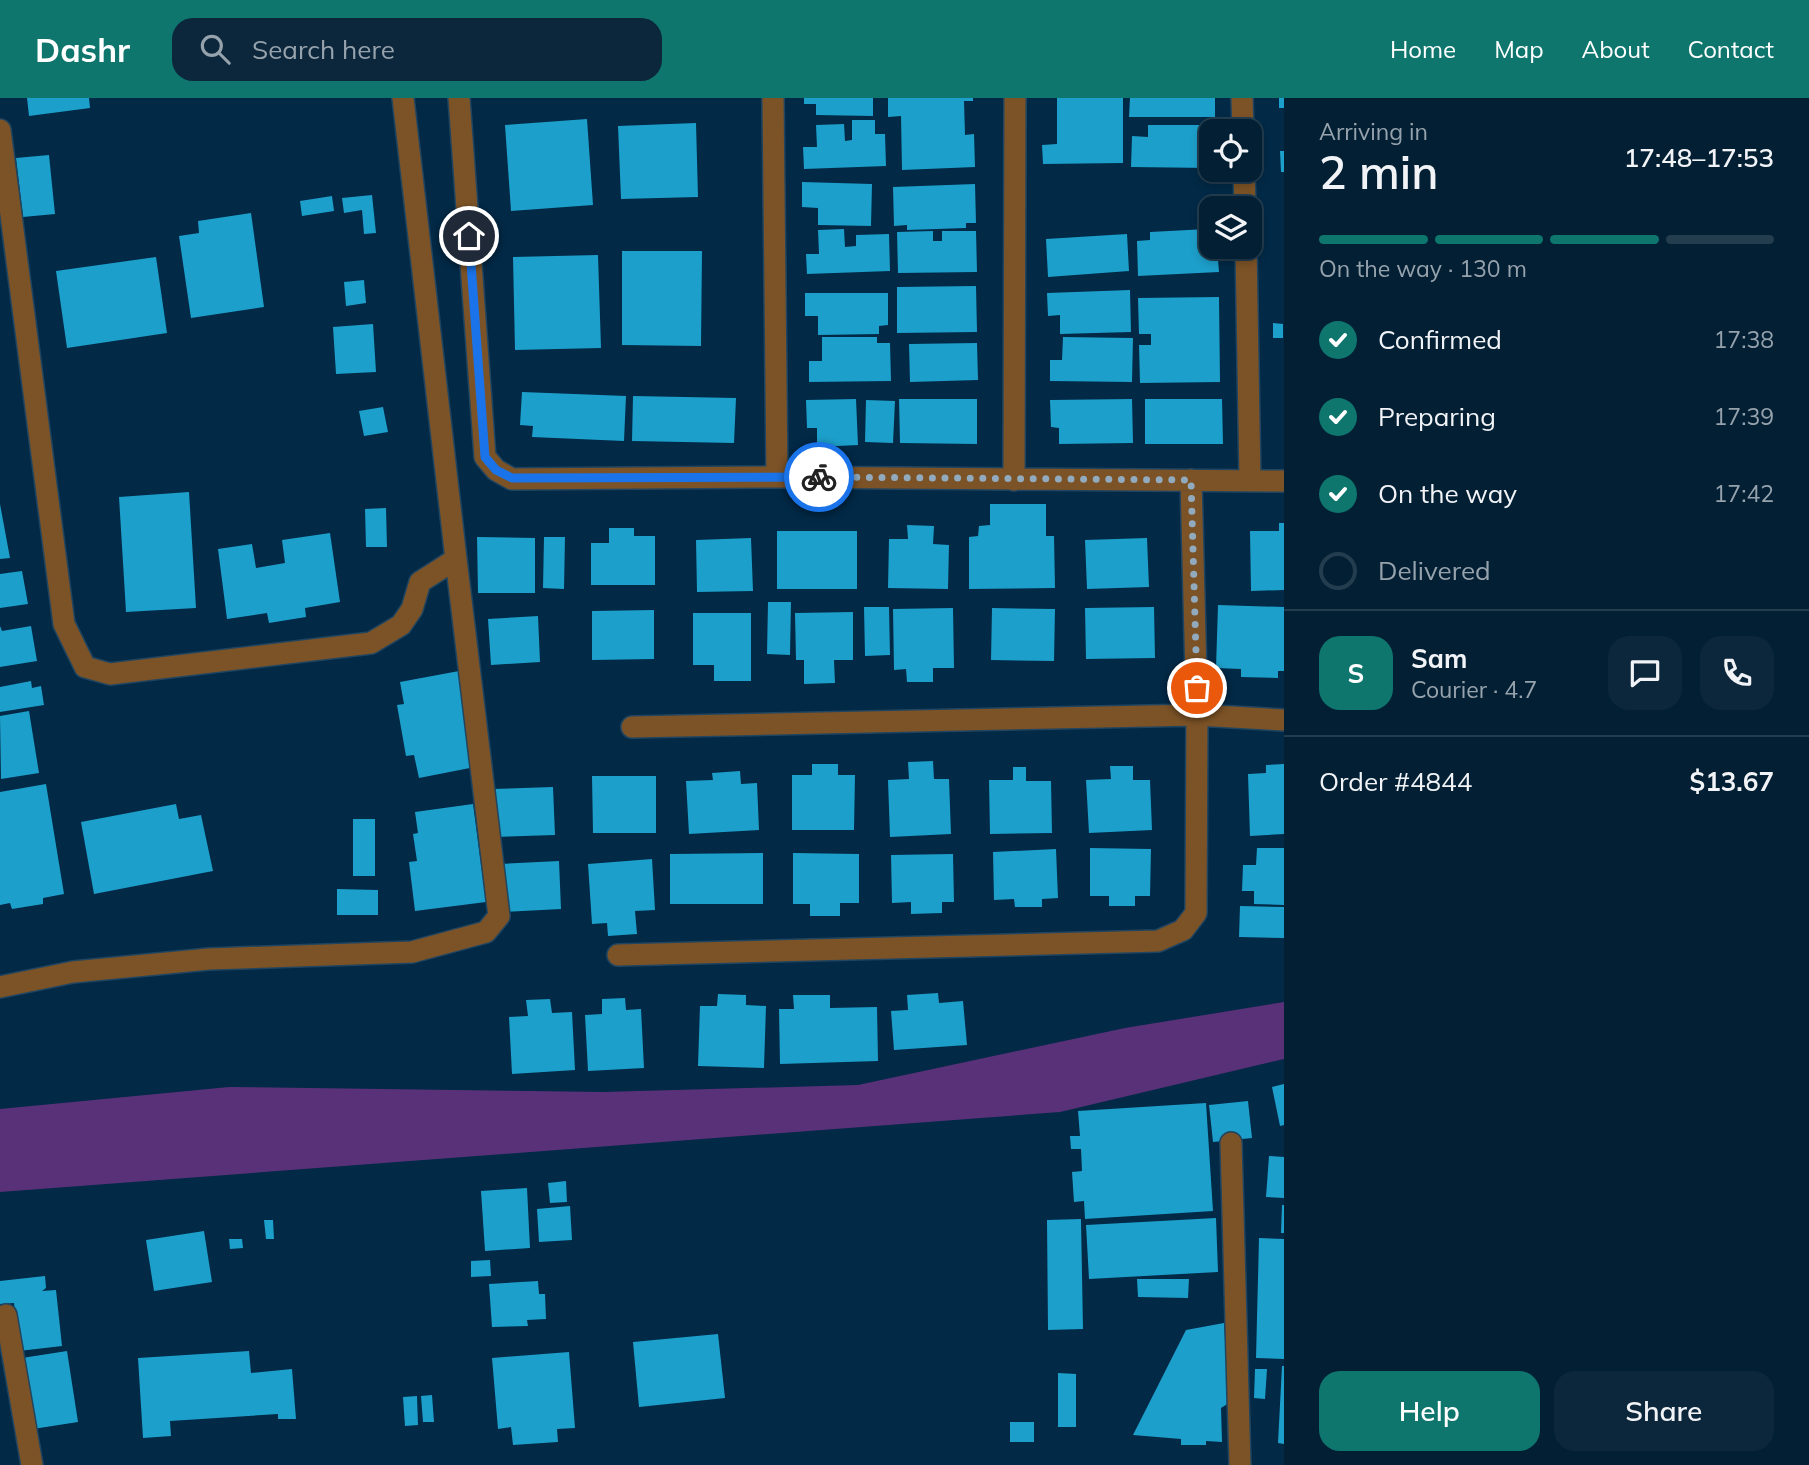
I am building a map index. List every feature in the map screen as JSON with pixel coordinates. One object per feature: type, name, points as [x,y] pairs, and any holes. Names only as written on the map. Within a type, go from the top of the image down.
[{"type":"street","points":[[0,987],[73,972],[209,959],[412,952],[486,933],[499,916],[403,98]]},
{"type":"street","points":[[459,98],[485,457],[496,470],[512,478],[1284,481]]},
{"type":"street","points":[[774,98],[777,477]]},
{"type":"street","points":[[1014,480],[1015,98]]},
{"type":"street","points":[[1242,98],[1243,119]]},
{"type":"street","points":[[0,130],[64,624],[85,667],[110,674],[371,643],[401,625],[412,609],[420,582],[456,559]]},
{"type":"street","points":[[1245,259],[1250,481]]},
{"type":"street","points":[[618,955],[1158,941],[1184,930],[1196,913],[1198,715],[1191,480]]},
{"type":"street","points":[[632,727],[1198,715],[1284,720]]},
{"type":"street","points":[[1231,1143],[1240,1465]]},
{"type":"street","points":[[6,1315],[32,1465]]},
{"type":"shaded area","points":[[1284,1002],[1284,1059],[1060,1112],[0,1192],[0,1109],[229,1087],[603,1092],[858,1085],[1125,1028]]},
{"type":"building","points":[[27,98],[89,98],[90,108],[29,116]]},
{"type":"building","points":[[804,98],[873,98],[873,116],[816,115],[816,104],[804,104]]},
{"type":"building","points":[[888,98],[973,98],[973,101],[964,101],[965,135],[974,134],[975,167],[902,170],[901,116],[888,117]]},
{"type":"building","points":[[1057,98],[1123,98],[1123,163],[1043,164],[1042,145],[1057,144]]},
{"type":"building","points":[[1130,98],[1215,98],[1215,117],[1129,117]]},
{"type":"building","points":[[1279,98],[1284,98],[1284,108],[1279,108]]},
{"type":"building","points":[[587,119],[593,205],[511,211],[505,125]]},
{"type":"building","points":[[852,120],[875,120],[875,134],[885,134],[886,166],[804,169],[803,147],[817,147],[816,125],[844,124],[845,141],[852,140]]},
{"type":"building","points":[[696,123],[698,197],[621,199],[618,126]]},
{"type":"building","points":[[1148,125],[1199,125],[1199,168],[1131,167],[1132,136],[1148,137]]},
{"type":"building","points":[[1280,151],[1284,151],[1284,172],[1281,172]]},
{"type":"building","points":[[49,155],[55,214],[23,217],[16,158]]},
{"type":"building","points":[[802,182],[872,184],[871,226],[818,225],[818,208],[802,207]]},
{"type":"building","points":[[975,184],[976,223],[966,223],[966,228],[907,230],[907,225],[894,226],[893,187]]},
{"type":"building","points":[[372,195],[376,233],[364,234],[362,210],[344,213],[342,198]]},
{"type":"building","points":[[332,196],[334,211],[302,216],[300,201]]},
{"type":"building","points":[[251,213],[264,307],[191,318],[179,236],[199,233],[198,221]]},
{"type":"building","points":[[844,229],[845,247],[856,246],[856,235],[889,234],[890,271],[807,274],[806,254],[819,254],[818,230]]},
{"type":"building","points":[[1199,229],[1199,259],[1218,259],[1219,272],[1138,276],[1137,241],[1150,240],[1150,232]]},
{"type":"building","points":[[933,231],[933,241],[942,241],[942,231],[976,231],[977,272],[898,273],[897,232]]},
{"type":"building","points":[[1127,234],[1129,271],[1048,277],[1046,239]]},
{"type":"building","points":[[622,251],[702,251],[701,346],[622,345]]},
{"type":"building","points":[[598,255],[601,348],[515,350],[513,257]]},
{"type":"building","points":[[156,257],[167,333],[67,348],[56,271]]},
{"type":"building","points":[[364,280],[366,303],[346,306],[344,282]]},
{"type":"building","points":[[976,286],[977,332],[897,333],[897,287]]},
{"type":"building","points":[[1130,290],[1131,332],[1060,334],[1060,315],[1048,316],[1047,293]]},
{"type":"building","points":[[805,293],[888,293],[888,325],[879,326],[879,334],[818,335],[818,316],[805,316]]},
{"type":"building","points":[[1219,297],[1220,382],[1140,383],[1139,345],[1151,345],[1151,334],[1139,334],[1138,298]]},
{"type":"building","points":[[1273,323],[1283,324],[1283,338],[1273,338]]},
{"type":"building","points":[[373,324],[376,372],[336,374],[333,327]]},
{"type":"building","points":[[822,337],[877,337],[877,343],[890,343],[891,381],[809,382],[809,361],[822,361]]},
{"type":"building","points":[[1063,337],[1133,338],[1132,382],[1050,381],[1050,360],[1062,360]]},
{"type":"building","points":[[977,343],[978,380],[910,382],[909,344]]},
{"type":"building","points":[[522,392],[626,396],[624,441],[532,437],[533,426],[520,425]]},
{"type":"building","points":[[633,396],[736,398],[734,443],[632,441]]},
{"type":"building","points":[[856,399],[858,445],[817,447],[817,428],[807,428],[806,400]]},
{"type":"building","points":[[899,399],[977,399],[977,444],[900,443]]},
{"type":"building","points":[[1132,399],[1133,443],[1059,444],[1059,428],[1051,427],[1050,400]]},
{"type":"building","points":[[1145,399],[1222,399],[1223,444],[1145,444]]},
{"type":"building","points":[[866,400],[895,401],[893,443],[865,442]]},
{"type":"building","points":[[383,407],[388,432],[364,436],[359,411]]},
{"type":"building","points":[[189,492],[196,608],[126,612],[119,497]]},
{"type":"building","points":[[0,504],[10,558],[0,559]]},
{"type":"building","points":[[990,504],[1046,504],[1046,536],[1054,536],[1055,588],[969,589],[969,537],[978,536],[979,526],[990,525]]},
{"type":"building","points":[[386,508],[387,547],[366,547],[365,509]]},
{"type":"building","points":[[1279,523],[1284,523],[1284,590],[1251,591],[1250,531],[1279,531]]},
{"type":"building","points":[[907,525],[934,526],[933,544],[949,545],[948,589],[888,588],[889,539],[908,539]]},
{"type":"building","points":[[609,528],[634,528],[634,536],[655,536],[655,585],[591,585],[591,543],[609,543]]},
{"type":"building","points":[[777,531],[857,531],[857,589],[777,589]]},
{"type":"building","points":[[330,533],[340,602],[305,608],[306,617],[269,623],[267,613],[227,619],[218,549],[252,544],[256,568],[285,563],[282,540]]},
{"type":"building","points":[[477,537],[535,538],[535,593],[478,593]]},
{"type":"building","points":[[544,537],[565,537],[564,589],[543,588]]},
{"type":"building","points":[[751,538],[753,591],[697,592],[696,540]]},
{"type":"building","points":[[1147,538],[1149,587],[1087,589],[1085,540]]},
{"type":"building","points":[[22,571],[28,604],[0,608],[0,574]]},
{"type":"building","points":[[768,602],[791,602],[790,655],[767,654]]},
{"type":"building","points":[[1218,605],[1284,607],[1284,671],[1278,671],[1278,678],[1241,677],[1241,669],[1216,668]]},
{"type":"building","points":[[864,607],[889,607],[890,655],[865,656]]},
{"type":"building","points":[[1154,607],[1155,658],[1086,659],[1085,608]]},
{"type":"building","points":[[953,608],[954,668],[933,668],[933,682],[907,682],[906,669],[894,670],[893,609]]},
{"type":"building","points":[[992,608],[1055,609],[1054,661],[991,660]]},
{"type":"building","points":[[654,610],[654,659],[592,660],[592,611]]},
{"type":"building","points":[[853,612],[853,660],[834,660],[835,683],[804,684],[804,660],[796,660],[795,613]]},
{"type":"building","points":[[693,613],[751,613],[751,681],[714,681],[714,665],[693,665]]},
{"type":"building","points":[[538,616],[540,662],[491,665],[488,619]]},
{"type":"building","points":[[0,626],[2,631],[31,626],[37,661],[0,667]]},
{"type":"building","points":[[459,671],[475,767],[419,778],[414,755],[406,756],[397,705],[404,704],[400,682]]},
{"type":"building","points":[[31,681],[32,688],[41,686],[44,705],[0,712],[0,687]]},
{"type":"building","points":[[29,711],[39,773],[1,779],[0,716]]},
{"type":"building","points":[[933,761],[934,779],[949,779],[951,834],[890,837],[888,780],[909,779],[908,762]]},
{"type":"building","points":[[812,764],[838,764],[838,775],[855,775],[854,830],[792,830],[792,775],[812,775]]},
{"type":"building","points":[[1284,764],[1284,834],[1250,836],[1248,774],[1266,773],[1266,765]]},
{"type":"building","points":[[1110,766],[1133,766],[1133,780],[1150,780],[1152,830],[1089,833],[1086,780],[1111,779]]},
{"type":"building","points":[[1013,767],[1026,767],[1026,781],[1051,781],[1052,833],[990,834],[989,780],[1013,780]]},
{"type":"building","points":[[740,771],[741,784],[757,783],[759,830],[689,834],[686,781],[713,780],[712,773]]},
{"type":"building","points":[[592,776],[656,776],[656,833],[593,833]]},
{"type":"building","points":[[46,784],[64,894],[43,898],[43,904],[12,909],[10,903],[0,905],[0,792]]},
{"type":"building","points":[[553,787],[555,835],[494,837],[492,789]]},
{"type":"building","points":[[176,804],[179,819],[201,815],[213,871],[94,894],[81,822]]},
{"type":"building","points":[[473,804],[486,902],[415,911],[409,862],[417,861],[413,834],[418,833],[415,812]]},
{"type":"building","points":[[353,819],[375,819],[375,876],[353,876]]},
{"type":"building","points":[[1090,848],[1151,849],[1150,896],[1135,896],[1135,906],[1109,906],[1109,896],[1090,896]]},
{"type":"building","points":[[1257,848],[1284,848],[1284,905],[1254,904],[1254,891],[1242,891],[1243,865],[1256,865]]},
{"type":"building","points":[[1056,849],[1058,898],[1042,899],[1042,907],[1015,907],[1014,899],[994,900],[993,852]]},
{"type":"building","points":[[763,853],[763,904],[670,904],[670,854]]},
{"type":"building","points":[[793,853],[859,854],[859,903],[840,903],[840,916],[810,916],[810,904],[793,904]]},
{"type":"building","points":[[953,854],[954,902],[942,902],[942,913],[911,914],[911,902],[892,903],[891,855]]},
{"type":"building","points":[[652,859],[655,910],[635,911],[637,934],[608,936],[607,923],[592,924],[588,864]]},
{"type":"building","points":[[559,861],[561,909],[502,912],[500,864]]},
{"type":"building","points":[[337,889],[378,890],[378,915],[337,915]]},
{"type":"building","points":[[1240,906],[1284,907],[1284,938],[1239,937]]},
{"type":"building","points":[[938,993],[939,1003],[963,1001],[967,1045],[894,1050],[891,1011],[908,1010],[907,995]]},
{"type":"building","points":[[718,994],[746,995],[746,1005],[766,1006],[764,1068],[698,1066],[700,1006],[717,1006]]},
{"type":"building","points":[[793,995],[830,995],[830,1008],[877,1007],[878,1061],[780,1064],[779,1009],[794,1009]]},
{"type":"building","points":[[625,998],[626,1010],[641,1009],[644,1068],[588,1071],[585,1015],[602,1014],[602,999]]},
{"type":"building","points":[[550,999],[552,1013],[572,1012],[575,1070],[512,1074],[509,1017],[528,1016],[526,1000]]},
{"type":"building","points":[[1284,1084],[1284,1125],[1280,1126],[1272,1087]]},
{"type":"building","points":[[1248,1101],[1252,1138],[1213,1142],[1209,1105]]},
{"type":"building","points":[[1206,1103],[1213,1211],[1085,1219],[1084,1201],[1074,1202],[1072,1172],[1082,1171],[1081,1149],[1071,1149],[1070,1136],[1080,1136],[1078,1111]]},
{"type":"building","points":[[1269,1156],[1284,1157],[1284,1198],[1266,1197]]},
{"type":"building","points":[[566,1181],[567,1202],[550,1203],[548,1183]]},
{"type":"building","points":[[527,1188],[530,1248],[485,1251],[481,1191]]},
{"type":"building","points":[[1284,1205],[1284,1233],[1281,1233]]},
{"type":"building","points":[[570,1206],[572,1240],[539,1242],[537,1209]]},
{"type":"building","points":[[1216,1218],[1218,1272],[1089,1279],[1086,1225]]},
{"type":"building","points":[[1081,1219],[1083,1329],[1048,1330],[1047,1220]]},
{"type":"building","points":[[264,1220],[273,1220],[274,1239],[266,1239]]},
{"type":"building","points":[[204,1231],[212,1282],[154,1291],[146,1240]]},
{"type":"building","points":[[1259,1238],[1284,1239],[1284,1359],[1256,1358]]},
{"type":"building","points":[[229,1239],[242,1239],[243,1248],[230,1249]]},
{"type":"building","points":[[490,1260],[491,1276],[471,1277],[471,1261]]},
{"type":"building","points":[[45,1276],[46,1288],[42,1291],[56,1290],[62,1346],[19,1351],[14,1303],[0,1304],[0,1281]]},
{"type":"building","points":[[1137,1279],[1189,1279],[1188,1298],[1138,1297]]},
{"type":"building","points":[[538,1281],[539,1294],[545,1294],[546,1319],[527,1320],[528,1326],[492,1327],[489,1284]]},
{"type":"building","points":[[1224,1323],[1229,1403],[1221,1408],[1222,1442],[1206,1441],[1206,1445],[1181,1445],[1181,1439],[1133,1435],[1186,1330]]},
{"type":"building","points":[[718,1334],[725,1398],[639,1407],[633,1342]]},
{"type":"building","points":[[67,1351],[78,1422],[33,1429],[22,1358]]},
{"type":"building","points":[[249,1351],[251,1373],[292,1369],[296,1419],[278,1419],[278,1414],[170,1421],[171,1436],[143,1438],[138,1358]]},
{"type":"building","points":[[569,1352],[575,1428],[557,1429],[558,1442],[513,1445],[511,1427],[498,1429],[492,1358]]},
{"type":"building","points":[[1284,1366],[1284,1444],[1278,1443]]},
{"type":"building","points":[[1255,1369],[1267,1369],[1265,1399],[1254,1398]]},
{"type":"building","points":[[1058,1373],[1076,1374],[1076,1427],[1058,1427]]},
{"type":"building","points":[[432,1395],[434,1422],[423,1422],[421,1396]]},
{"type":"building","points":[[417,1396],[418,1425],[405,1426],[403,1397]]},
{"type":"building","points":[[1010,1422],[1034,1422],[1034,1442],[1010,1442]]},
{"type":"way so far","points":[[819,477],[1191,480],[1197,688]]},
{"type":"route","points":[[469,236],[485,457],[496,470],[512,478],[819,477]]}]
